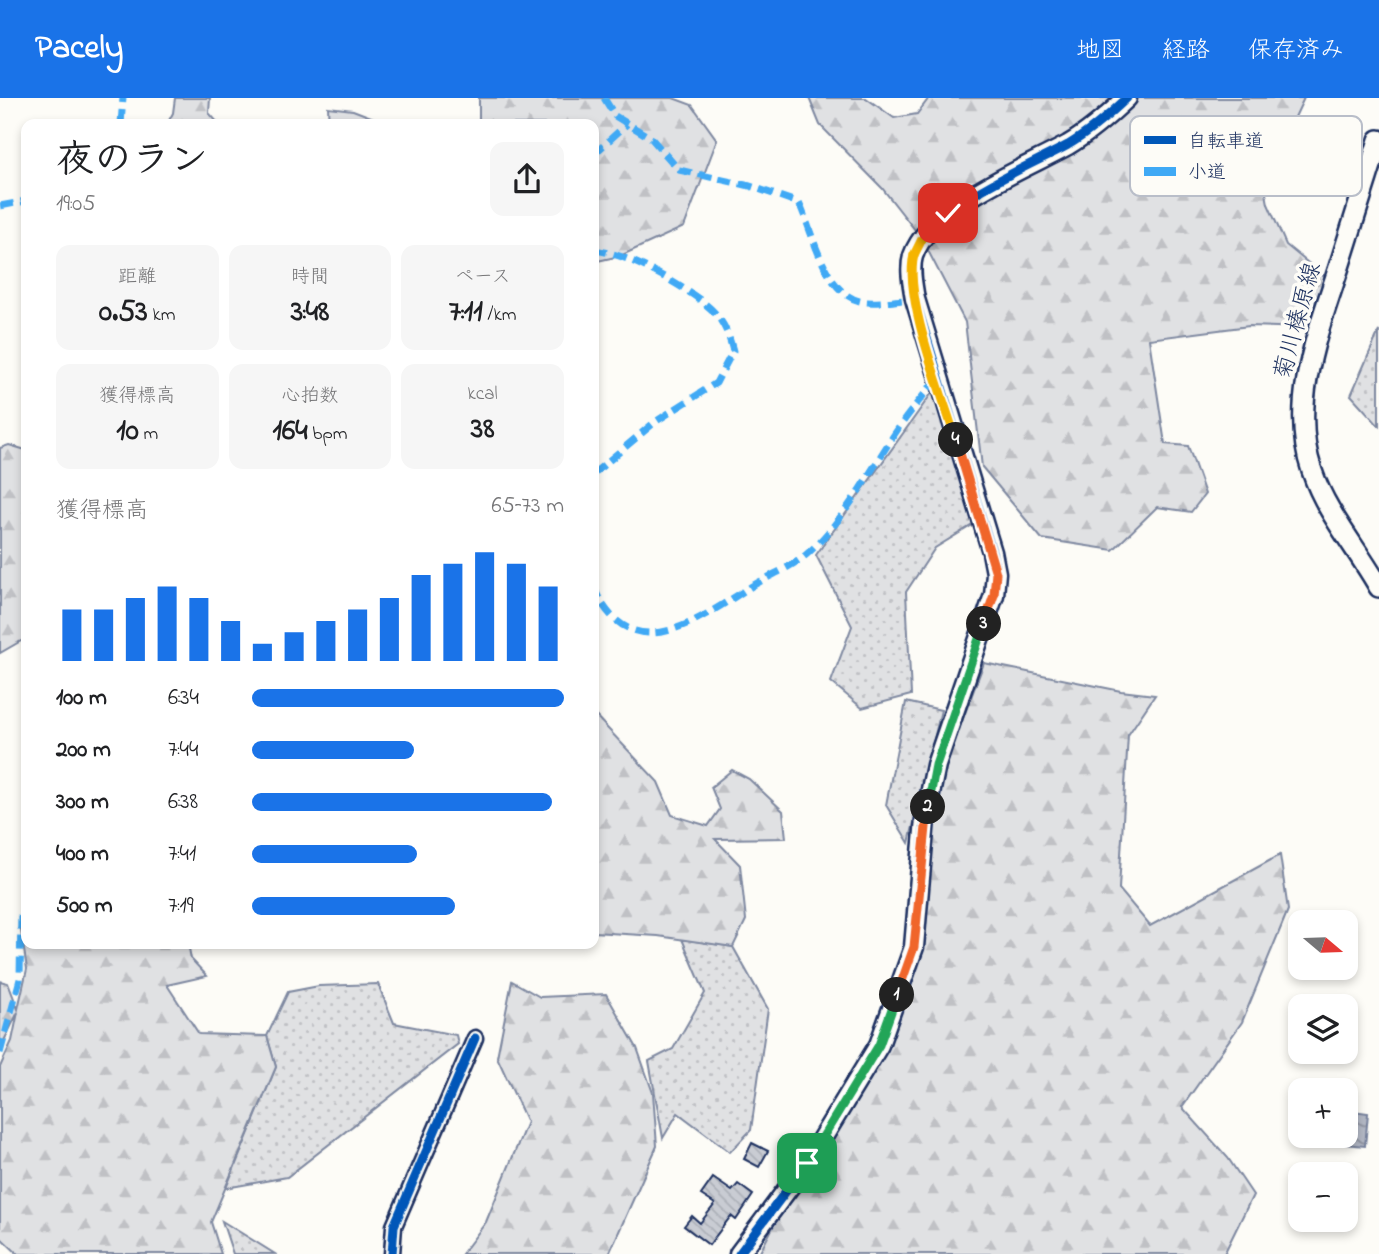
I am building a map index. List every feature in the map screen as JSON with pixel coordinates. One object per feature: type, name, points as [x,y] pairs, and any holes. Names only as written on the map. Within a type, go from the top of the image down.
[{"type":"main road","name":"菊川榛原線","points":[[1362,194],[1379,140]]},
{"type":"main road","name":"菊川榛原線","points":[[1361,196],[1314,346],[1304,400],[1304,438],[1312,471],[1329,508],[1379,587]]},
{"type":"street","points":[[739,1254],[807,1163],[879,1045],[914,947],[925,819],[936,765],[994,595],[996,573],[992,552],[915,299],[911,272],[913,257],[922,239],[948,213],[986,187],[1089,131],[1127,98]]},
{"type":"street","points":[[392,1254],[394,1226],[475,1038]]},
{"type":"green space","points":[[175,98],[210,98],[209,113],[214,119],[170,119]]},
{"type":"green space","points":[[479,98],[673,98],[692,105],[717,140],[684,227],[620,256],[599,261],[599,119],[479,119]]},
{"type":"green space","points":[[809,98],[866,98],[894,118],[917,114],[929,98],[1304,98],[1296,116],[1130,116],[1130,196],[1266,196],[1286,245],[1328,279],[1305,328],[1249,326],[1149,339],[1165,444],[1188,446],[1205,494],[1191,512],[1157,507],[1113,550],[1042,539],[982,467],[965,322],[922,239],[882,188],[820,125]]},
{"type":"green space","points":[[328,107],[353,110],[376,119],[329,119]]},
{"type":"green space","points":[[1379,331],[1379,426],[1351,395]]},
{"type":"green space","points":[[934,390],[974,524],[935,548],[906,592],[911,695],[862,708],[831,682],[852,626],[816,555]]},
{"type":"green space","points":[[9,445],[21,449],[21,641],[0,653],[0,448]]},
{"type":"green space","points":[[984,663],[1121,691],[1155,695],[1128,735],[1119,889],[1150,926],[1280,855],[1288,910],[1242,1022],[1182,1107],[1228,1158],[1253,1195],[1224,1254],[759,1254],[921,942],[925,819]]},
{"type":"green space","points":[[906,702],[941,710],[909,843],[886,805]]},
{"type":"green space","points":[[599,719],[658,782],[672,815],[708,826],[720,809],[711,787],[732,770],[749,779],[783,811],[786,838],[715,839],[740,865],[746,920],[733,947],[658,936],[599,932]]},
{"type":"green space","points":[[682,939],[733,947],[768,1009],[751,1130],[730,1152],[678,1113],[663,1138],[649,1061],[673,1049],[705,993]]},
{"type":"green space","points":[[24,949],[189,949],[191,959],[207,976],[167,985],[199,1034],[267,1036],[276,1067],[211,1222],[221,1254],[18,1254],[0,1237],[0,1067],[12,1041],[18,1012],[0,1049],[0,981],[8,983],[18,1009],[27,969]]},
{"type":"green space","points":[[512,981],[540,997],[606,994],[637,1048],[653,1093],[657,1146],[609,1254],[462,1254],[486,1222],[527,1122],[497,1057]]},
{"type":"green space","points":[[378,984],[394,1023],[456,1035],[458,1044],[287,1177],[226,1188],[276,1067],[267,1036],[288,992],[319,986]]},
{"type":"green space","points":[[222,1221],[275,1254],[233,1254]]},
{"type":"water","points":[[1358,1112],[1368,1113],[1365,1146],[1358,1145]]},
{"type":"building","points":[[752,1143],[768,1151],[759,1167],[744,1159]]},
{"type":"building","points":[[713,1178],[732,1191],[738,1184],[753,1195],[736,1220],[731,1216],[709,1245],[684,1226],[692,1216],[700,1223],[715,1204],[701,1195]]},
{"type":"marked path","points":[[121,119],[123,98]]},
{"type":"marked path","points":[[604,98],[615,116],[651,138],[679,170],[750,186],[799,203],[831,278],[840,290],[852,298],[866,302],[915,299]]},
{"type":"marked path","points":[[599,150],[627,124]]},
{"type":"marked path","points":[[0,206],[21,202]]},
{"type":"marked path","points":[[599,252],[620,256],[638,264],[675,283],[705,304],[726,330],[733,351],[716,383],[655,422],[599,469]]},
{"type":"marked path","points":[[599,596],[608,612],[626,627],[645,633],[666,631],[688,624],[794,563],[820,542],[843,514],[897,430],[937,378]]},
{"type":"marked path","points":[[0,1053],[20,979],[21,913]]},
{"type":"cycle path","points":[[739,1254],[807,1163],[879,1045],[914,947],[925,819],[936,765],[994,595],[996,573],[992,552],[915,299],[911,272],[913,256],[923,238],[958,205],[1004,177],[1076,140],[1127,98]]},
{"type":"cycle path","points":[[392,1254],[394,1226],[475,1038]]},
{"type":"route","points":[[807,1163],[879,1045],[914,947],[925,819],[936,765],[994,595],[996,573],[992,552],[937,378],[915,299],[911,272],[913,257],[922,239],[948,213]]}]
